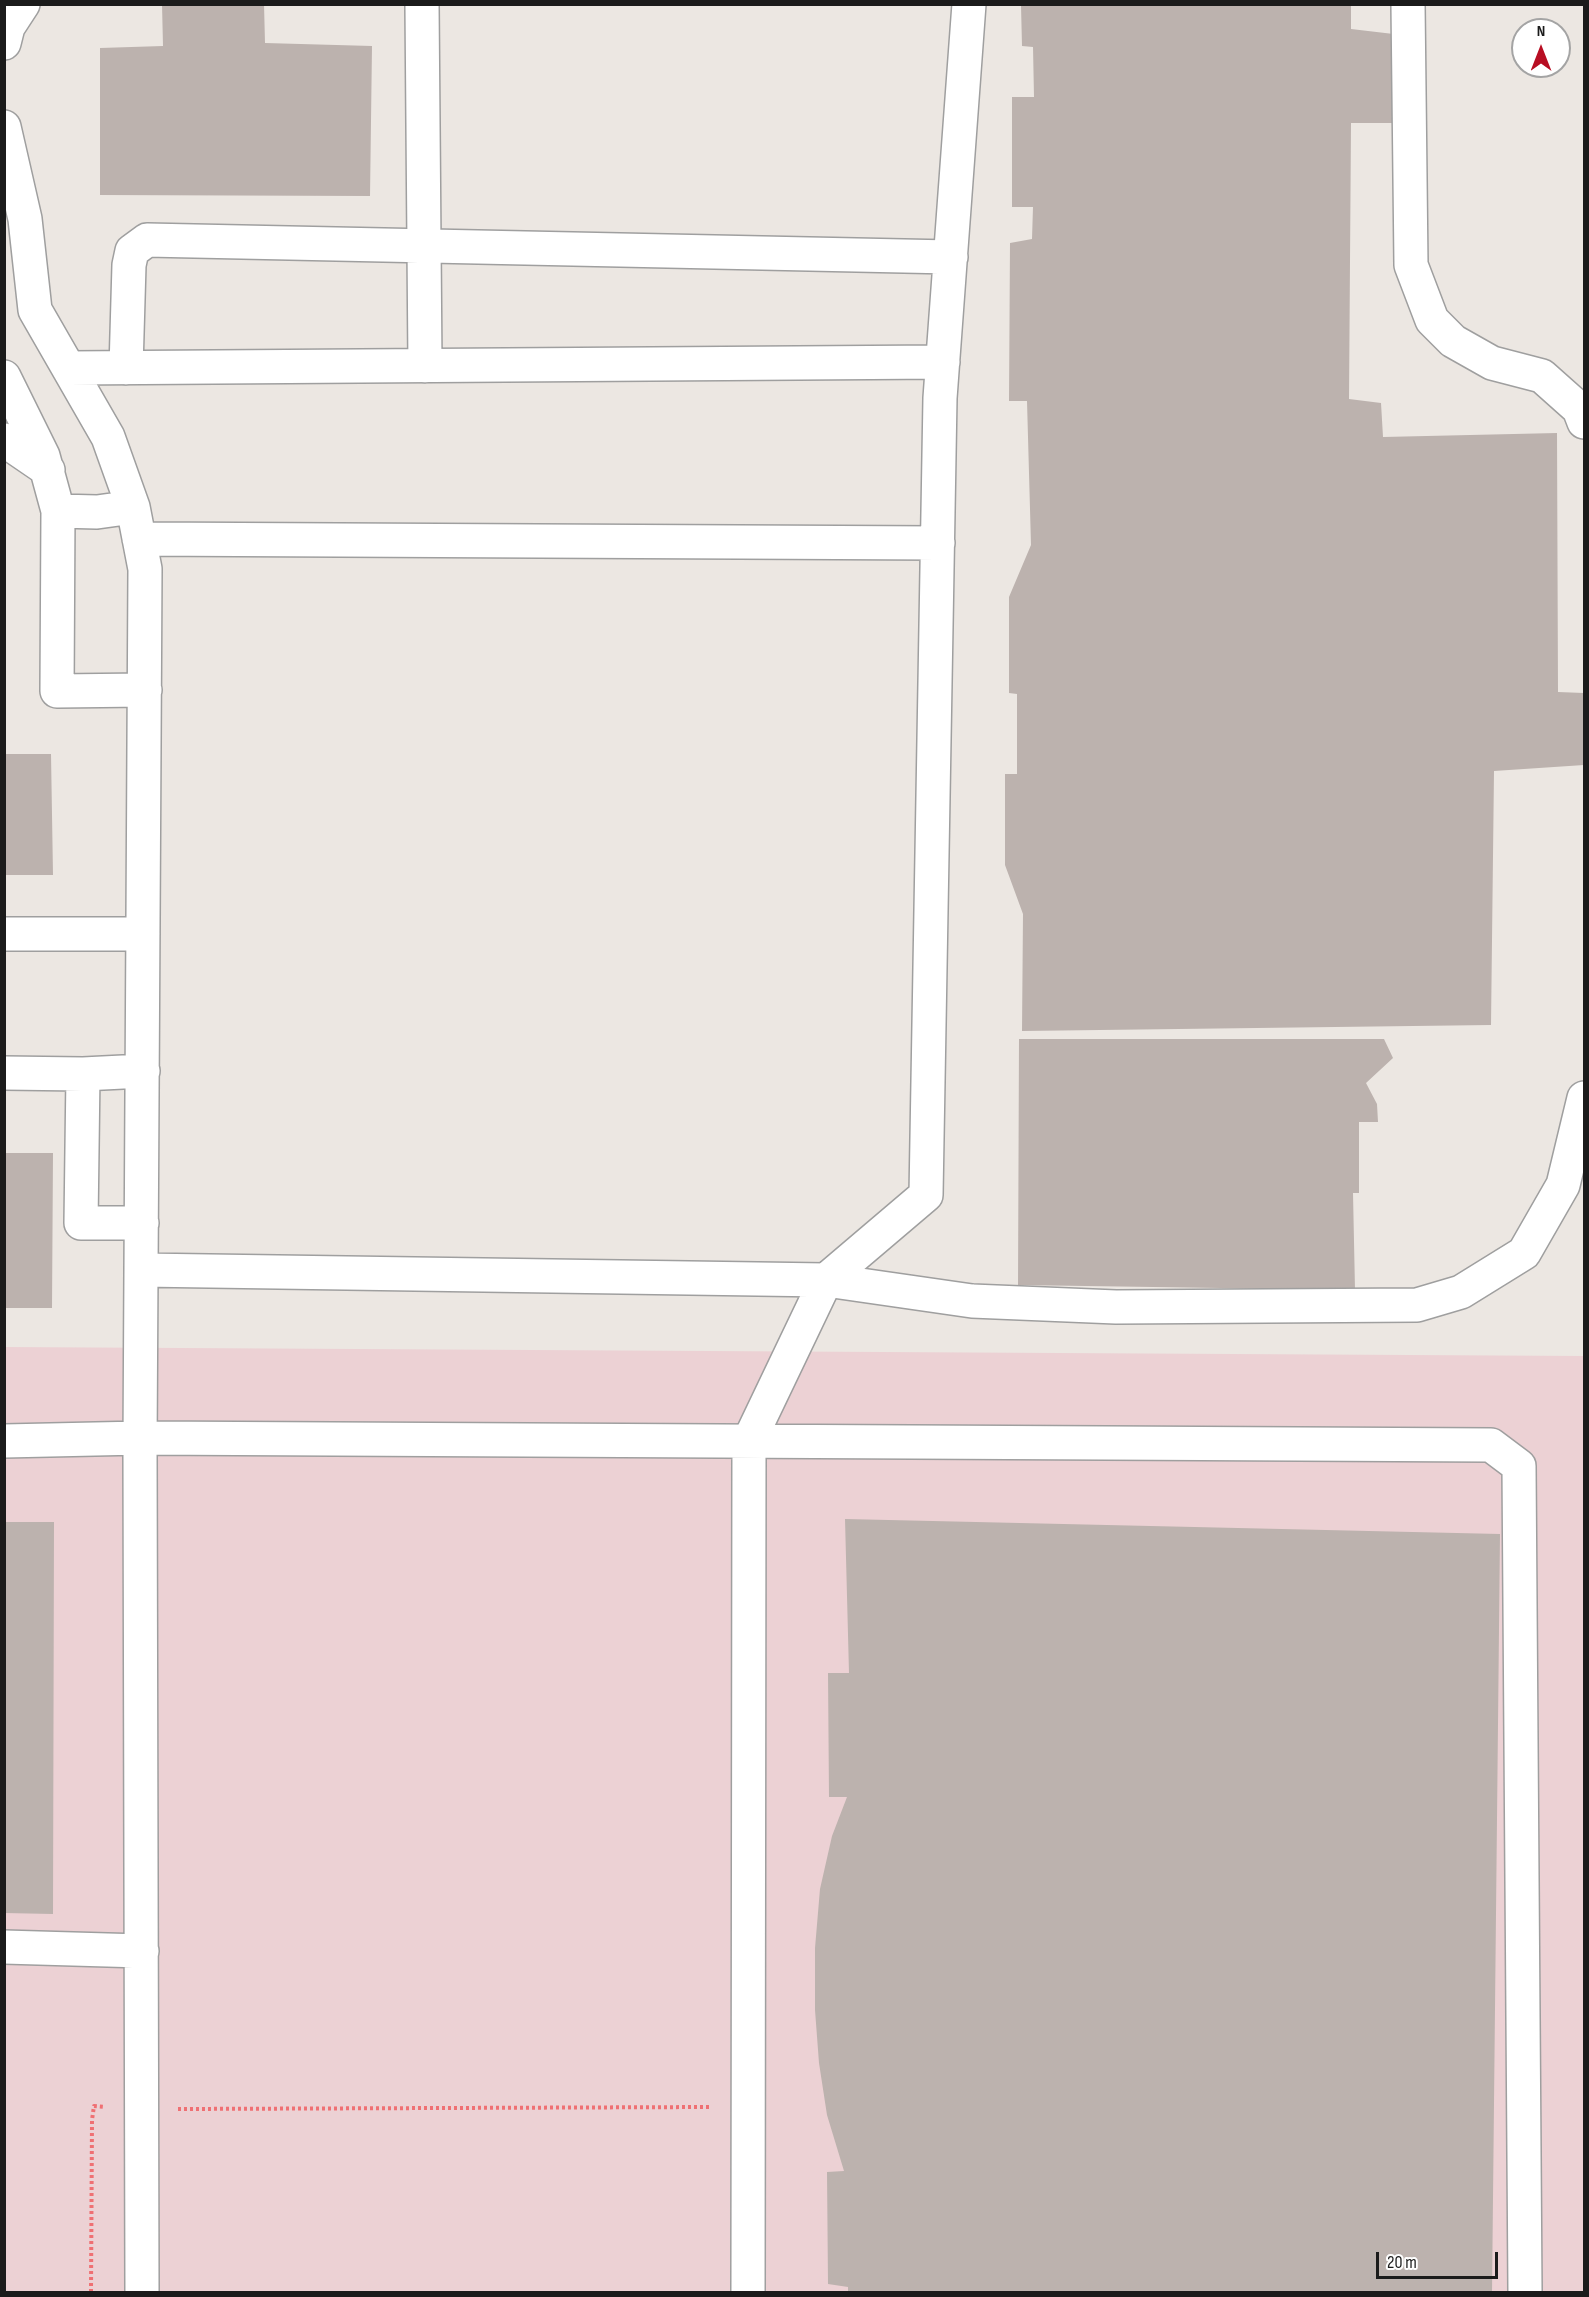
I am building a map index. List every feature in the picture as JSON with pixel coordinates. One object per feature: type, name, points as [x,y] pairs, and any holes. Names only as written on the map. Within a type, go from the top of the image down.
[{"type":"lane","points":[[422,4],[425,366]]},
{"type":"lane","points":[[748,2292],[749,1441],[826,1280],[926,1195],[943,362],[969,4]]},
{"type":"lane","points":[[1408,4],[1411,266],[1432,320],[1454,341],[1492,363],[1542,376],[1579,409],[1584,422]]},
{"type":"lane","points":[[4,127],[25,219],[36,310],[108,437],[133,507],[146,569],[141,1270],[142,2292]]},
{"type":"lane","points":[[126,368],[129,265],[132,251],[147,240],[951,257]]},
{"type":"lane","points":[[69,368],[943,362]]},
{"type":"lane","points":[[4,377],[48,470],[58,511],[57,691],[145,690]]},
{"type":"lane","points":[[4,440],[48,470]]},
{"type":"lane","points":[[58,511],[97,512],[133,507]]},
{"type":"lane","points":[[139,539],[938,543]]},
{"type":"lane","points":[[4,934],[143,934]]},
{"type":"lane","points":[[4,1073],[83,1074],[143,1071]]},
{"type":"lane","points":[[83,1074],[81,1223],[142,1223]]},
{"type":"lane","points":[[141,1270],[826,1280],[972,1301],[1116,1307],[1417,1305],[1461,1292],[1524,1253],[1563,1185],[1584,1098]]},
{"type":"lane","points":[[4,1441],[141,1438],[1491,1445],[1519,1466],[1525,2292]]},
{"type":"lane","points":[[4,1947],[142,1951]]},
{"type":"path","points":[[91,2292],[94,2106],[142,2109],[715,2107]]},
{"type":"shaded area","points":[[5,1347],[1584,1356],[1584,2292],[5,2292]]},
{"type":"building","points":[[162,4],[264,4],[265,43],[372,46],[370,196],[100,195],[100,48],[163,46]]},
{"type":"building","points":[[1021,5],[1351,5],[1351,29],[1402,35],[1402,123],[1351,123],[1349,399],[1381,403],[1383,437],[1557,433],[1558,692],[1584,693],[1584,765],[1494,771],[1491,1025],[1022,1031],[1023,914],[1005,865],[1005,774],[1017,774],[1017,694],[1009,693],[1009,597],[1031,545],[1027,401],[1009,401],[1010,243],[1032,239],[1033,207],[1012,207],[1012,97],[1034,97],[1033,47],[1022,46]]},
{"type":"building","points":[[4,754],[51,754],[53,875],[4,875]]},
{"type":"building","points":[[1019,1039],[1384,1039],[1393,1058],[1366,1083],[1377,1104],[1378,1122],[1359,1122],[1359,1193],[1353,1193],[1355,1290],[1018,1285]]},
{"type":"building","points":[[4,1153],[53,1153],[52,1308],[4,1308]]},
{"type":"building","points":[[845,1519],[1500,1534],[1492,2292],[848,2292],[848,2287],[828,2284],[827,2172],[844,2171],[827,2115],[819,2063],[815,2010],[815,1948],[820,1889],[832,1836],[847,1797],[829,1797],[828,1673],[849,1673]]},
{"type":"building","points":[[4,1522],[54,1522],[53,1914],[4,1913]]}]
